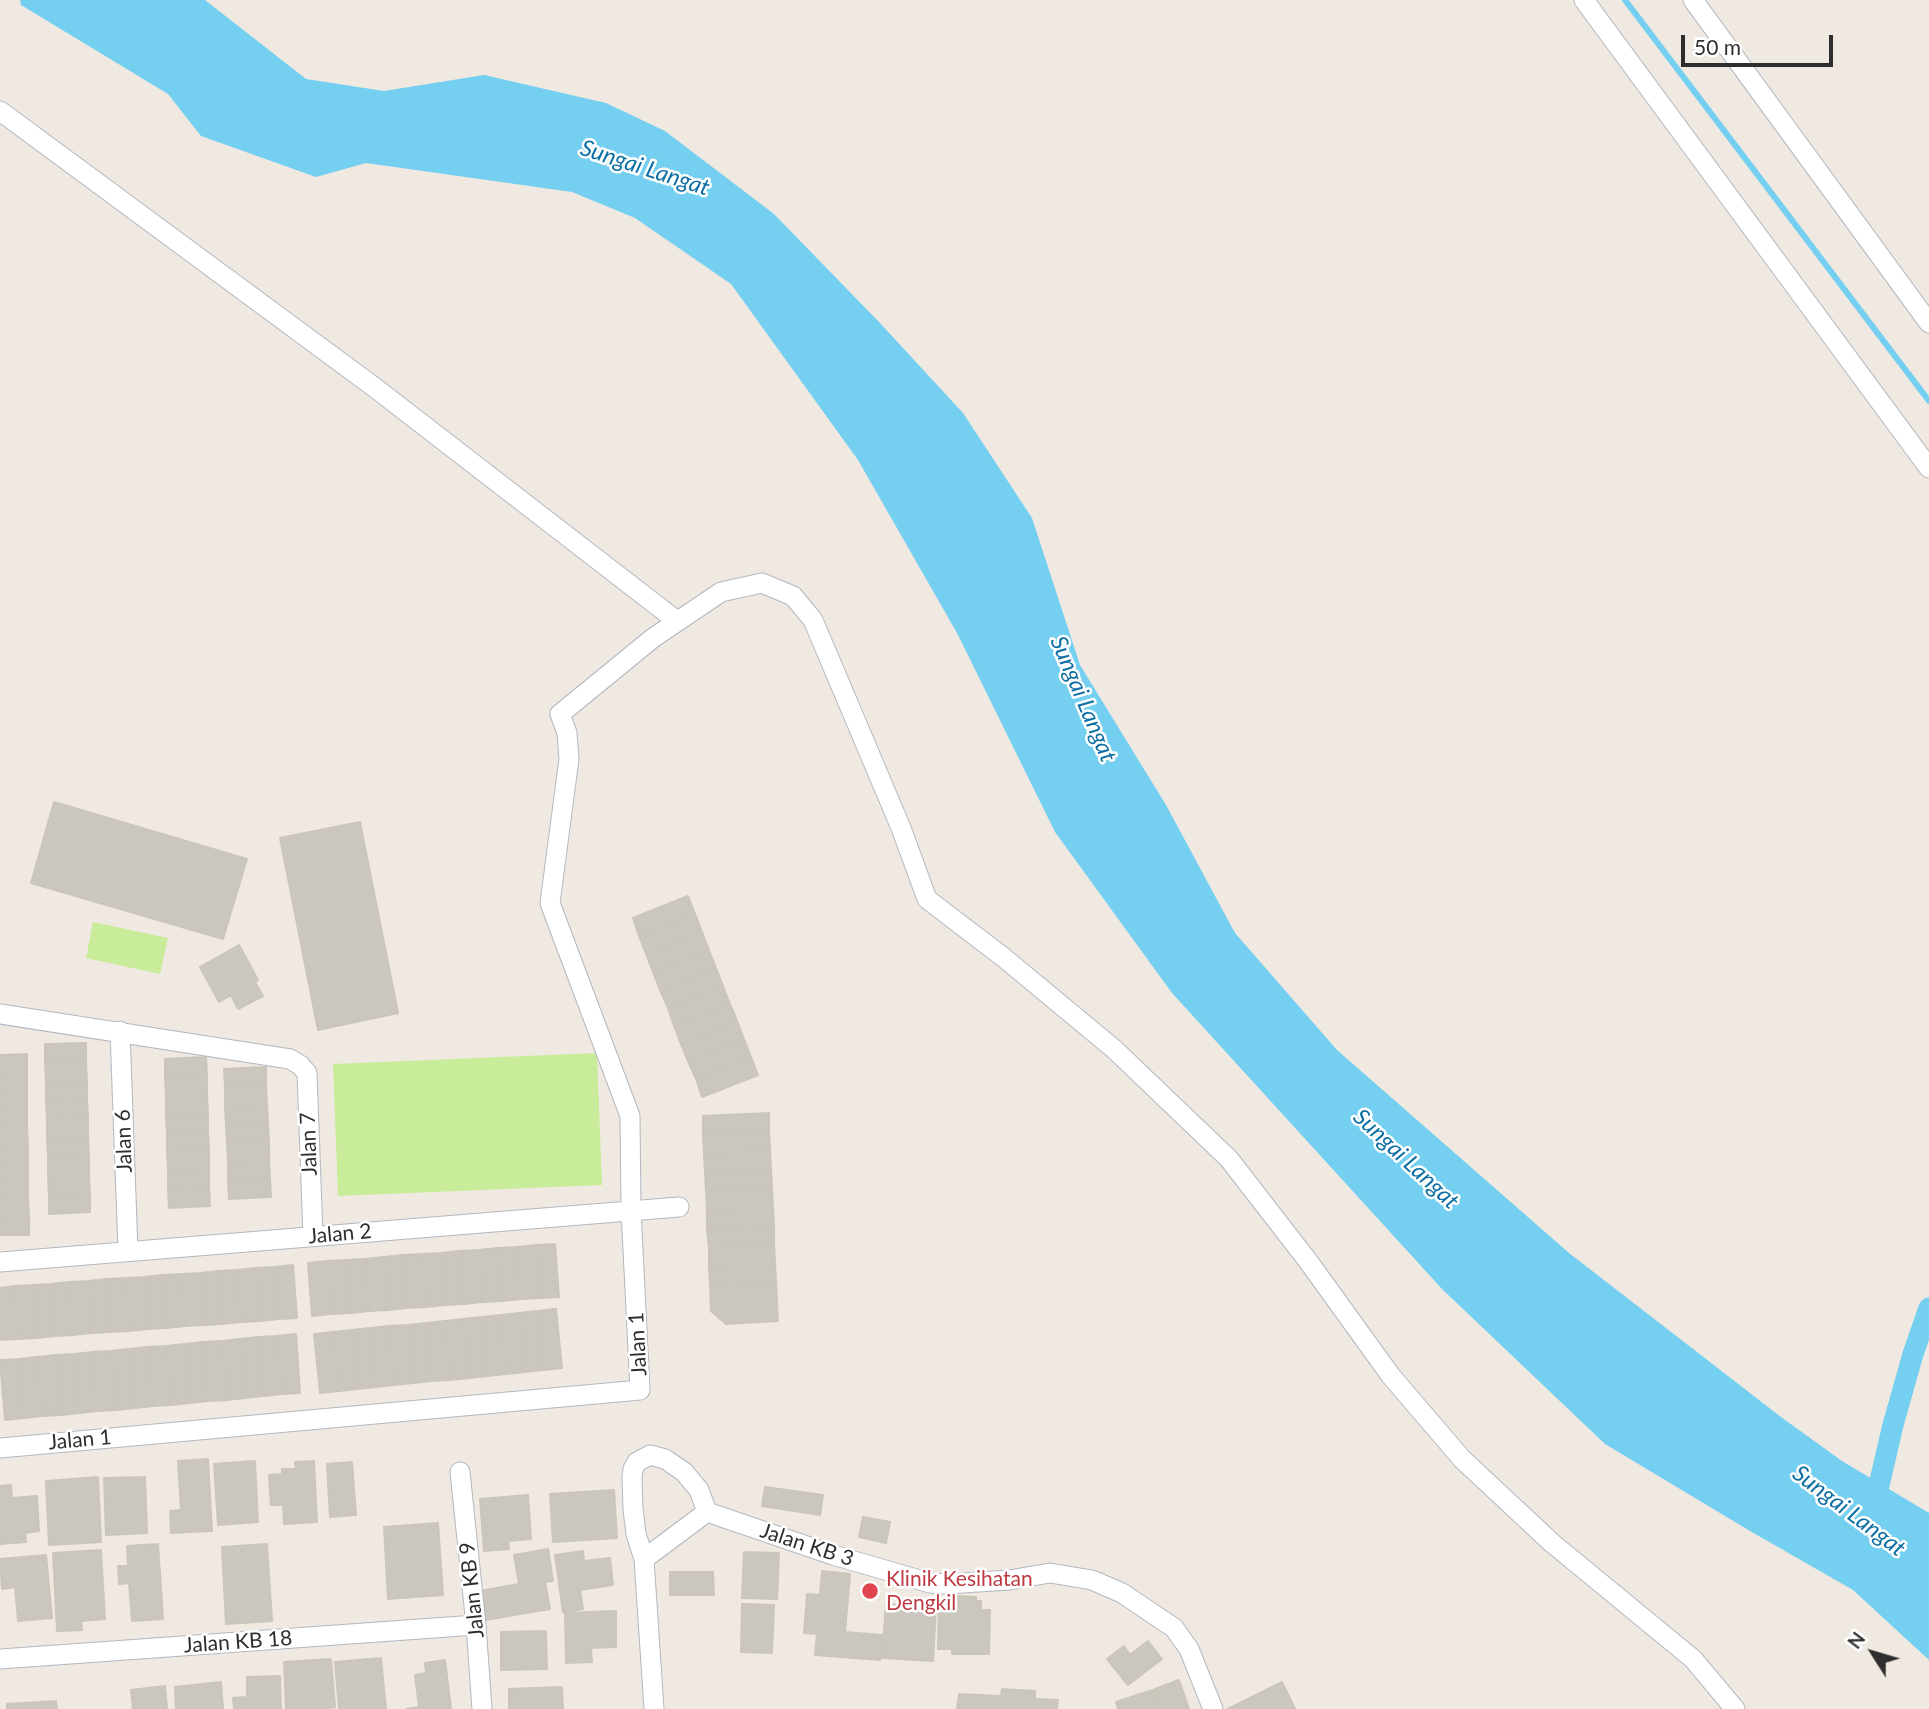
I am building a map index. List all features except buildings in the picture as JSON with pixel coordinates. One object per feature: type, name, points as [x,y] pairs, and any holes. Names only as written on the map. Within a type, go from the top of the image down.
[{"type":"street","points":[[1584,0],[1929,468]]},
{"type":"street","points":[[1693,0],[1929,323]]},
{"type":"street","points":[[0,111],[374,387],[677,621],[721,592],[731,589],[762,583],[793,596],[813,620],[901,828],[927,900],[1003,957],[1114,1049],[1229,1159],[1308,1261],[1391,1376],[1462,1459],[1552,1542],[1693,1659],[1735,1709]]},
{"type":"street","name":"Jalan 1","points":[[0,1448],[640,1390],[631,1210],[630,1116],[550,903],[569,759],[567,733],[560,713],[677,621]]},
{"type":"street","points":[[0,1014],[120,1031]]},
{"type":"street","name":"Jalan 7","points":[[120,1031],[290,1059],[300,1065],[307,1073],[313,1236]]},
{"type":"street","name":"Jalan 6","points":[[120,1031],[128,1251]]},
{"type":"street","name":"Jalan 2","points":[[0,1262],[679,1207]]},
{"type":"street","points":[[644,1559],[707,1512],[699,1490],[684,1472],[665,1459],[650,1455],[637,1462],[632,1477],[636,1534],[644,1559],[654,1709]]},
{"type":"street","name":"Jalan KB 9","points":[[460,1472],[482,1709]]},
{"type":"street","name":"Jalan KB 3","points":[[707,1512],[833,1555],[930,1583],[1009,1580],[1050,1573],[1092,1580],[1122,1593],[1174,1628],[1189,1649],[1213,1709]]},
{"type":"street","name":"Jalan KB 18","points":[[0,1659],[476,1625]]},
{"type":"green space","points":[[93,922],[168,938],[160,974],[86,958]]},
{"type":"green space","points":[[597,1053],[602,1185],[338,1196],[333,1064]]},
{"type":"water","name":"Sungai Langat","points":[[20,0],[205,0],[306,79],[384,91],[484,75],[606,103],[665,131],[774,214],[963,413],[1032,518],[1080,665],[1166,805],[1235,933],[1337,1050],[1569,1253],[1781,1417],[1842,1461],[1929,1513],[1929,1660],[1853,1590],[1605,1444],[1442,1289],[1172,993],[1055,832],[957,633],[858,460],[731,284],[635,218],[572,192],[366,163],[316,177],[201,136],[168,94],[21,5]]},
{"type":"waterway","points":[[1625,0],[1929,401]]},
{"type":"waterway","name":"Sungai Langat","points":[[1873,1511],[1893,1425],[1929,1308]]},
{"type":"place","name":"Klinik Kesihatan Dengkil","points":[[870,1591]]}]
